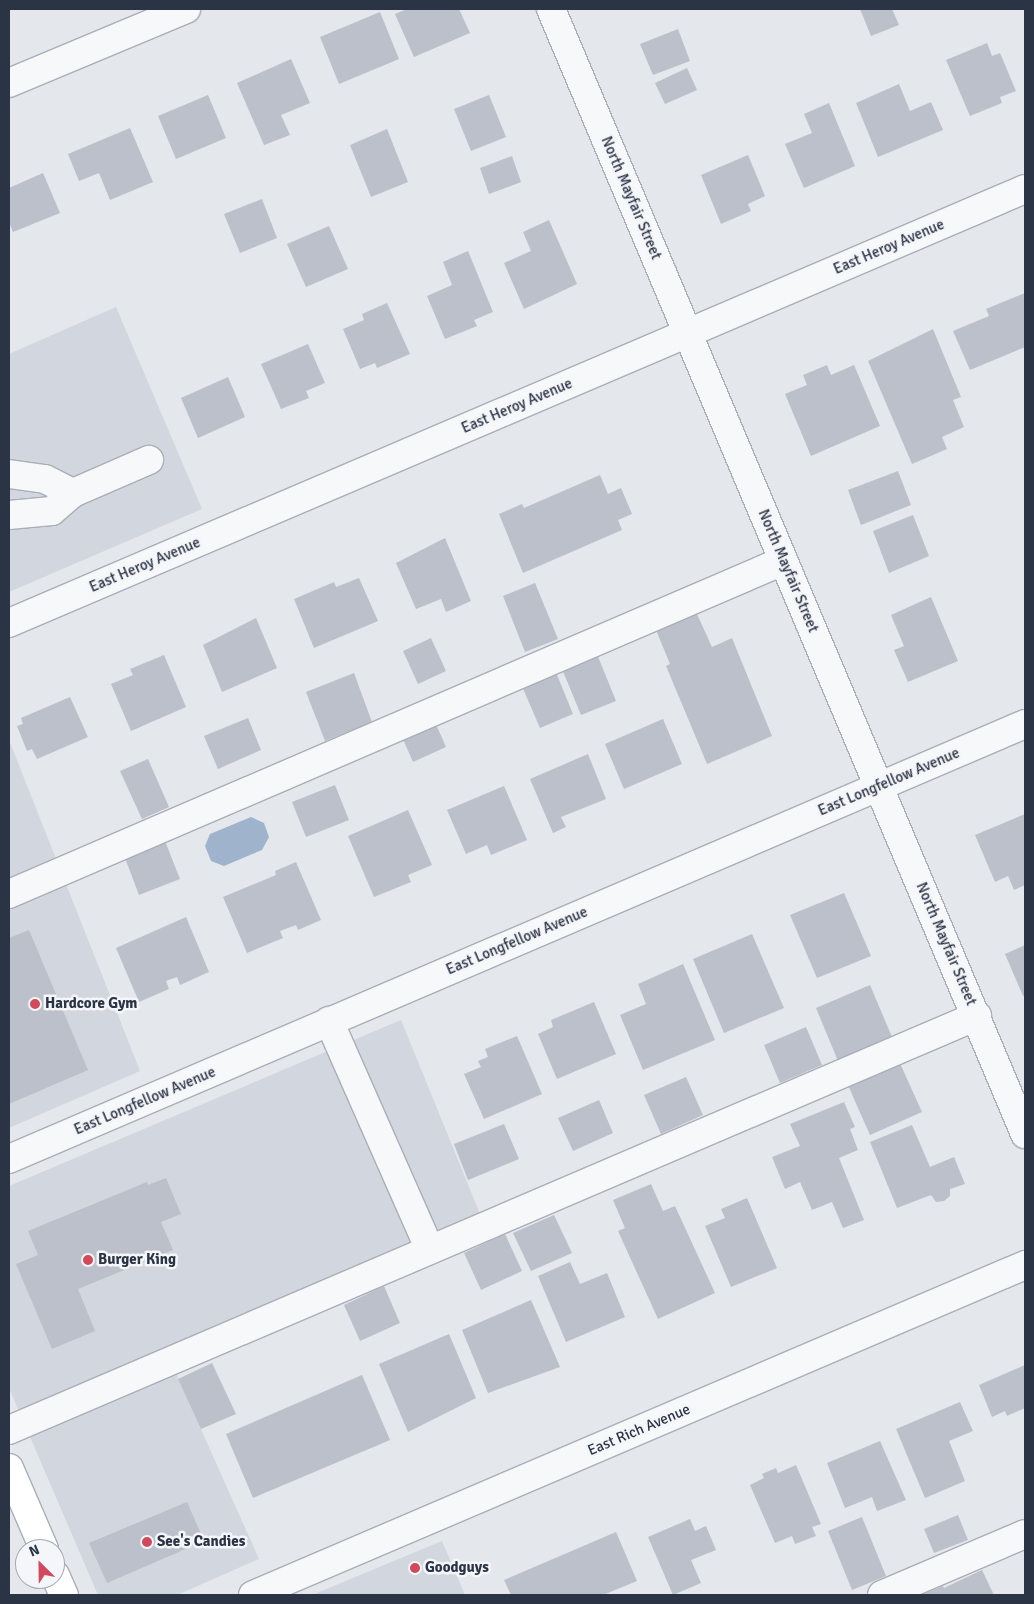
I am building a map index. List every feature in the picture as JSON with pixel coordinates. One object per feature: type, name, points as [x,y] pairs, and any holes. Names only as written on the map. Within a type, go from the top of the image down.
[{"type":"main road","points":[[9,1468],[40,1539]]},
{"type":"street","points":[[9,83],[186,9]]},
{"type":"street","name":"North Mayfair Street","points":[[551,9],[977,1016],[1025,1134]]},
{"type":"street","name":"East Heroy Avenue","points":[[9,623],[1025,189]]},
{"type":"street","points":[[9,515],[52,511],[73,493],[149,460]]},
{"type":"street","points":[[9,474],[45,479],[73,493]]},
{"type":"street","points":[[9,894],[783,560]]},
{"type":"street","name":"East Longfellow Avenue","points":[[9,1160],[1025,724]]},
{"type":"street","points":[[9,1430],[977,1016]]},
{"type":"street","points":[[329,1022],[430,1250]]},
{"type":"street","name":"East Rich Avenue","points":[[253,1595],[1025,1265]]},
{"type":"street","points":[[882,1595],[1025,1534]]},
{"type":"shaded area","points":[[116,307],[202,509],[9,592],[9,354]]},
{"type":"shaded area","points":[[9,740],[140,1071],[9,1128]]},
{"type":"shaded area","points":[[401,1020],[489,1236],[174,1369],[259,1559],[177,1595],[98,1595],[9,1388],[9,1186]]},
{"type":"shaded area","name":"Goodguys","points":[[442,1541],[465,1595],[312,1595]]},
{"type":"water","points":[[251,817],[264,823],[269,837],[262,850],[224,866],[211,861],[205,846],[210,834]]},
{"type":"building","points":[[407,9],[459,9],[470,33],[414,57],[395,14]]},
{"type":"building","points":[[860,9],[892,9],[899,25],[871,36]]},
{"type":"building","points":[[380,12],[399,59],[339,84],[320,37]]},
{"type":"building","points":[[678,29],[690,61],[653,75],[640,44]]},
{"type":"building","points":[[987,43],[992,56],[1000,53],[1016,91],[1000,97],[1002,103],[970,116],[946,60]]},
{"type":"building","points":[[291,59],[310,103],[281,115],[290,135],[264,145],[237,83]]},
{"type":"building","points":[[687,68],[697,90],[665,104],[655,83]]},
{"type":"building","points":[[899,84],[910,111],[931,102],[943,130],[878,157],[856,103]]},
{"type":"building","points":[[208,95],[226,138],[176,159],[158,116]]},
{"type":"building","points":[[489,95],[506,137],[471,151],[454,109]]},
{"type":"building","points":[[829,103],[855,166],[804,188],[785,144],[812,133],[804,114]]},
{"type":"building","points":[[130,128],[153,182],[110,200],[99,173],[79,181],[68,154]]},
{"type":"building","points":[[387,129],[408,182],[371,197],[350,145]]},
{"type":"building","points":[[748,155],[765,196],[748,204],[751,211],[721,224],[701,175]]},
{"type":"building","points":[[512,156],[521,182],[489,194],[480,168]]},
{"type":"building","points":[[43,173],[60,213],[13,232],[9,222],[9,188]]},
{"type":"building","points":[[262,199],[277,238],[240,253],[224,214]]},
{"type":"building","points":[[549,220],[577,284],[524,309],[504,263],[531,251],[523,232]]},
{"type":"building","points":[[329,226],[348,269],[306,287],[287,244]]},
{"type":"building","points":[[468,251],[493,312],[474,320],[477,326],[445,339],[427,296],[452,285],[443,262]]},
{"type":"building","points":[[1025,293],[1025,347],[970,370],[953,331],[989,316],[986,309]]},
{"type":"building","points":[[387,303],[410,354],[377,368],[375,363],[360,369],[343,329],[364,320],[362,314]]},
{"type":"building","points":[[933,329],[961,397],[953,400],[964,427],[942,437],[947,449],[912,464],[868,361]]},
{"type":"building","points":[[308,344],[325,383],[306,391],[309,398],[281,409],[261,364]]},
{"type":"building","points":[[827,365],[831,375],[854,365],[880,426],[811,456],[785,394],[807,385],[803,375]]},
{"type":"building","points":[[228,377],[245,417],[198,438],[181,398]]},
{"type":"building","points":[[898,471],[911,505],[861,525],[848,490]]},
{"type":"building","points":[[600,475],[608,494],[621,488],[632,514],[618,520],[622,530],[523,573],[499,514],[522,504],[524,508]]},
{"type":"building","points":[[913,515],[929,556],[889,573],[873,531]]},
{"type":"building","points":[[445,538],[471,601],[446,612],[441,599],[416,609],[396,563]]},
{"type":"building","points":[[359,578],[378,621],[314,648],[294,599],[334,582],[336,587]]},
{"type":"building","points":[[535,583],[558,639],[525,652],[503,596]]},
{"type":"building","points":[[931,597],[958,661],[908,682],[894,650],[904,646],[891,615]]},
{"type":"building","points":[[697,614],[712,647],[732,638],[772,736],[707,764],[666,666],[670,664],[656,630]]},
{"type":"building","points":[[256,618],[277,668],[222,692],[203,645]]},
{"type":"building","points":[[431,638],[446,671],[418,684],[403,651]]},
{"type":"building","points":[[597,654],[616,701],[581,715],[562,669]]},
{"type":"building","points":[[164,655],[186,707],[131,731],[111,684],[133,675],[130,669]]},
{"type":"building","points":[[555,670],[573,714],[540,728],[521,684]]},
{"type":"building","points":[[354,673],[372,722],[325,741],[306,692]]},
{"type":"building","points":[[70,697],[88,737],[37,759],[32,749],[27,751],[17,726],[23,724],[21,718]]},
{"type":"building","points":[[248,718],[261,750],[218,769],[204,736]]},
{"type":"building","points":[[663,719],[682,764],[624,789],[605,744]]},
{"type":"building","points":[[435,722],[446,747],[413,762],[402,737]]},
{"type":"building","points":[[588,754],[606,799],[561,817],[566,827],[553,833],[530,779]]},
{"type":"building","points":[[148,759],[169,807],[142,819],[120,771]]},
{"type":"building","points":[[335,785],[349,820],[306,837],[292,802]]},
{"type":"building","points":[[504,786],[527,840],[491,855],[487,845],[466,854],[447,810]]},
{"type":"building","points":[[408,810],[432,865],[408,875],[411,882],[374,897],[348,836]]},
{"type":"building","points":[[1025,814],[1025,885],[1014,890],[1008,876],[995,882],[975,835]]},
{"type":"building","points":[[165,841],[180,879],[139,895],[125,858]]},
{"type":"building","points":[[296,862],[321,920],[298,930],[296,925],[280,931],[283,938],[247,953],[223,897],[276,875],[275,871]]},
{"type":"building","points":[[844,893],[871,956],[817,978],[790,915]]},
{"type":"building","points":[[186,917],[209,972],[180,985],[177,977],[166,981],[169,989],[139,1002],[116,948]]},
{"type":"building","name":"Hardcore Gym","points":[[29,930],[88,1070],[9,1104],[9,938]]},
{"type":"building","points":[[752,934],[784,1008],[724,1033],[693,959]]},
{"type":"building","points":[[1025,945],[1025,995],[1023,996],[1005,954]]},
{"type":"building","points":[[683,964],[715,1040],[643,1070],[620,1015],[646,1004],[638,984]]},
{"type":"building","points":[[870,985],[892,1037],[838,1061],[816,1008]]},
{"type":"building","points":[[594,1002],[616,1054],[557,1079],[538,1034],[553,1027],[551,1020]]},
{"type":"building","points":[[806,1027],[822,1065],[780,1083],[764,1045]]},
{"type":"building","points":[[517,1036],[542,1094],[484,1119],[464,1074],[481,1067],[478,1061],[488,1057],[485,1049]]},
{"type":"building","points":[[899,1061],[922,1112],[870,1135],[847,1083]]},
{"type":"building","points":[[686,1077],[703,1115],[661,1134],[644,1095]]},
{"type":"building","points":[[599,1100],[613,1133],[573,1151],[558,1118]]},
{"type":"building","points":[[844,1102],[855,1127],[850,1129],[858,1150],[839,1158],[864,1220],[843,1228],[832,1202],[812,1210],[800,1182],[785,1189],[772,1157],[800,1146],[790,1124]]},
{"type":"building","points":[[504,1124],[519,1159],[468,1180],[454,1144]]},
{"type":"building","points":[[912,1125],[930,1167],[954,1157],[965,1184],[950,1189],[950,1196],[944,1201],[936,1202],[931,1195],[897,1208],[870,1142]]},
{"type":"building","name":"Burger King","points":[[166,1178],[181,1214],[161,1222],[173,1250],[78,1289],[95,1331],[52,1349],[16,1264],[38,1255],[28,1231],[147,1182],[148,1185]]},
{"type":"building","points":[[651,1184],[663,1211],[675,1206],[715,1293],[658,1319],[618,1231],[625,1228],[613,1200]]},
{"type":"building","points":[[747,1198],[777,1268],[731,1287],[705,1226],[725,1218],[721,1209]]},
{"type":"building","points":[[554,1215],[572,1253],[531,1271],[513,1233]]},
{"type":"building","points":[[505,1234],[522,1271],[481,1290],[464,1253]]},
{"type":"building","points":[[570,1262],[580,1284],[607,1273],[625,1317],[566,1342],[538,1276]]},
{"type":"building","points":[[384,1286],[400,1323],[360,1341],[344,1305]]},
{"type":"building","points":[[531,1300],[560,1367],[488,1393],[462,1330]]},
{"type":"building","points":[[449,1334],[476,1398],[408,1432],[379,1364]]},
{"type":"building","points":[[212,1363],[236,1414],[201,1429],[178,1379]]},
{"type":"building","points":[[1025,1365],[1025,1408],[1007,1416],[1005,1411],[992,1417],[979,1385]]},
{"type":"building","points":[[362,1375],[390,1440],[253,1498],[226,1434]]},
{"type":"building","points":[[960,1402],[973,1431],[949,1441],[965,1481],[925,1498],[896,1429]]},
{"type":"building","points":[[880,1441],[906,1500],[877,1511],[872,1497],[845,1508],[827,1463]]},
{"type":"building","points":[[796,1465],[821,1524],[812,1527],[816,1536],[795,1544],[792,1536],[775,1543],[750,1485],[764,1478],[762,1474],[776,1468],[778,1473]]},
{"type":"building","name":"See's Candies","points":[[187,1502],[204,1541],[107,1583],[89,1543]]},
{"type":"building","points":[[958,1515],[968,1540],[934,1553],[924,1529]]},
{"type":"building","points":[[862,1517],[886,1576],[852,1590],[828,1531]]},
{"type":"building","points":[[690,1519],[695,1531],[706,1526],[716,1550],[691,1560],[701,1583],[673,1595],[648,1537]]},
{"type":"building","points":[[616,1532],[637,1581],[603,1595],[511,1595],[504,1580]]},
{"type":"building","points":[[982,1570],[994,1595],[921,1595],[943,1586],[944,1588]]},
{"type":"place","name":"Hardcore Gym","points":[[35,1004]]},
{"type":"place","name":"Burger King","points":[[88,1260]]},
{"type":"place","name":"See's Candies","points":[[147,1542]]},
{"type":"place","name":"Goodguys","points":[[415,1568]]}]
